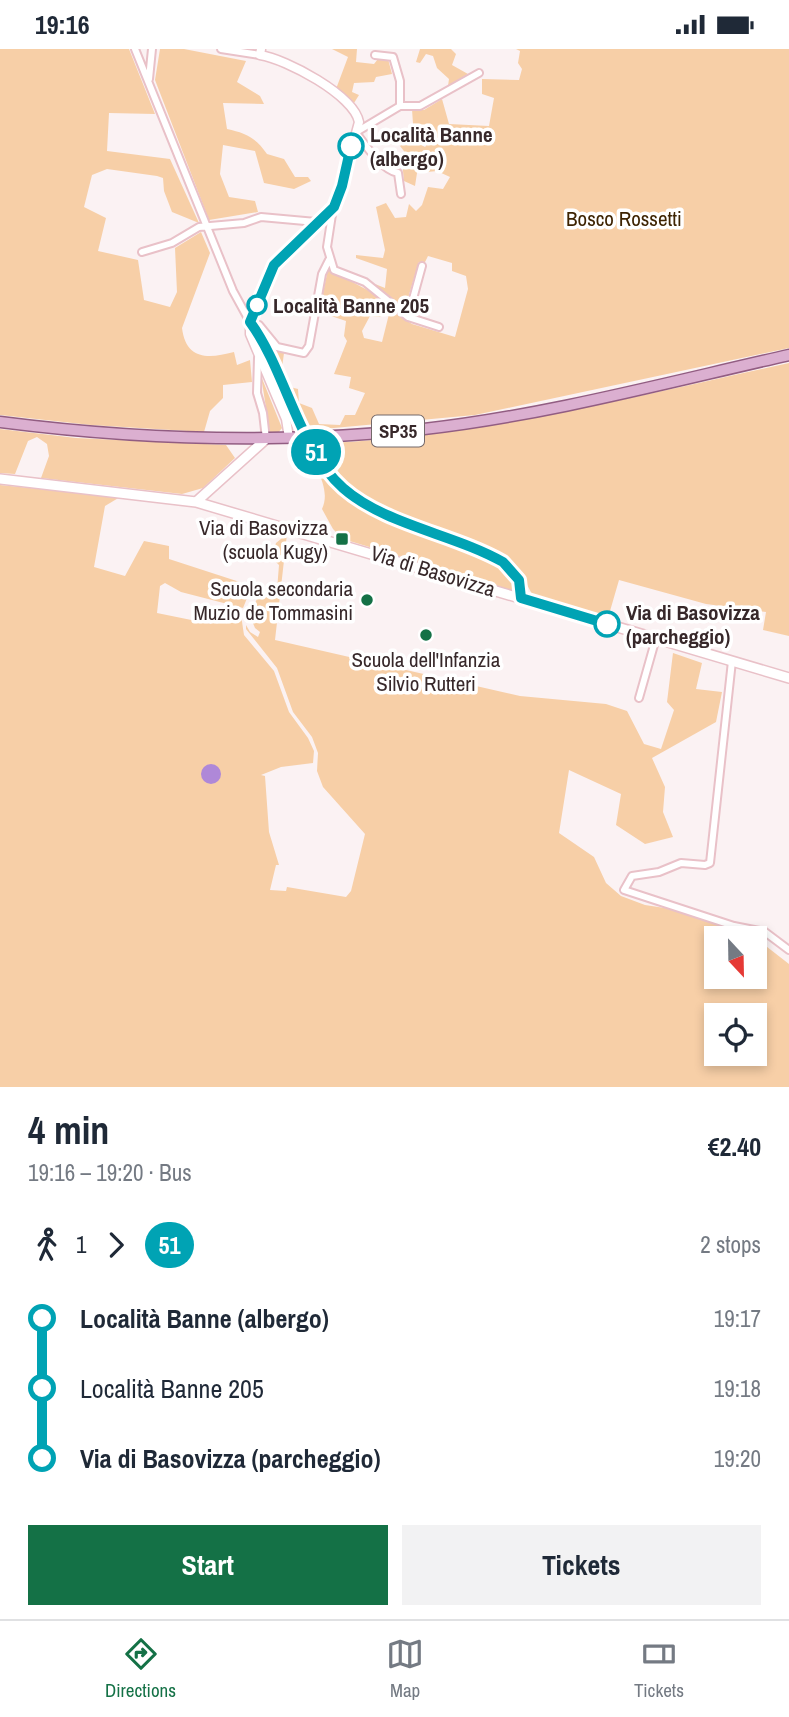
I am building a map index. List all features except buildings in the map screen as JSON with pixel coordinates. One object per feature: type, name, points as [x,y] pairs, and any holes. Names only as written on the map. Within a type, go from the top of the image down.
[{"type":"main road","name":"SP35","points":[[0,422],[86,432],[266,439],[426,428],[510,416],[789,355]]},
{"type":"main road","points":[[196,502],[266,439]]},
{"type":"main road","name":"Via di Basovizza","points":[[0,479],[196,502],[789,678]]},
{"type":"street","points":[[135,49],[233,291],[331,476],[359,500],[503,562],[519,580],[521,598]]},
{"type":"street","points":[[149,81],[152,49]]},
{"type":"street","points":[[221,49],[261,52],[291,64],[369,123]]},
{"type":"street","points":[[375,55],[393,57],[400,81],[400,106]]},
{"type":"street","points":[[138,60],[150,64]]},
{"type":"street","points":[[358,132],[400,106],[420,106],[479,73]]},
{"type":"street","points":[[357,112],[358,132],[334,207],[327,247],[329,260],[338,273],[365,282],[408,317],[439,327]]},
{"type":"street","points":[[358,132],[369,153],[381,159],[388,170],[398,173],[401,194]]},
{"type":"street","points":[[266,439],[264,413],[257,393],[259,367],[250,322],[274,265],[334,207]]},
{"type":"street","points":[[142,253],[172,243],[184,234],[205,226],[244,223],[261,217],[316,222]]},
{"type":"street","points":[[250,322],[259,325],[277,347],[304,353],[311,340],[322,274],[329,260]]},
{"type":"street","points":[[408,317],[422,266]]},
{"type":"street","points":[[256,349],[282,408],[289,437]]},
{"type":"street","points":[[639,698],[656,638]]},
{"type":"street","points":[[732,661],[710,863],[681,863],[650,875],[632,876],[624,885],[624,890],[765,932],[789,950]]},
{"type":"green space","points":[[0,49],[129,49],[155,114],[109,113],[107,151],[170,159],[199,223],[172,212],[164,191],[163,178],[107,169],[92,175],[84,207],[106,218],[98,251],[138,260],[144,300],[170,307],[177,292],[175,248],[201,232],[210,253],[182,328],[184,339],[193,352],[200,355],[215,356],[234,352],[237,365],[250,360],[252,382],[223,385],[223,398],[210,411],[204,432],[91,425],[0,415]]},
{"type":"green space","points":[[160,49],[184,49],[246,61],[237,82],[260,96],[264,104],[223,103],[227,129],[250,137],[267,154],[284,159],[295,177],[308,177],[311,181],[294,189],[264,183],[255,151],[223,145],[220,174],[229,197],[255,201],[258,212],[209,220],[155,80]]},
{"type":"green space","points":[[332,49],[357,49],[356,62],[374,64],[378,59],[388,59],[392,74],[376,77],[374,82],[354,83],[352,92],[359,95],[354,103],[336,89],[348,57]]},
{"type":"green space","points":[[420,49],[451,49],[456,54],[452,65],[468,74],[448,86],[449,79],[437,68],[433,56],[426,54],[420,63],[416,62]]},
{"type":"green space","name":"Bosco Rossetti","points":[[516,49],[789,49],[789,348],[475,415],[312,430],[265,340],[273,351],[284,353],[282,368],[290,387],[298,389],[299,403],[312,408],[319,424],[340,425],[345,415],[355,415],[365,393],[349,388],[351,377],[334,374],[347,341],[344,336],[346,321],[319,312],[328,269],[373,293],[387,306],[380,317],[370,316],[362,331],[364,338],[382,342],[390,310],[412,324],[455,337],[468,289],[466,276],[452,271],[452,263],[428,256],[425,262],[419,262],[404,311],[375,284],[385,288],[387,269],[356,258],[356,255],[383,258],[385,250],[376,207],[386,203],[395,218],[406,217],[409,204],[416,211],[422,205],[428,187],[443,189],[450,177],[437,171],[417,173],[415,186],[404,181],[402,161],[407,155],[400,146],[411,139],[425,147],[434,137],[413,124],[412,109],[424,110],[442,99],[449,124],[489,126],[494,98],[482,94],[482,79],[519,80],[522,69],[518,63],[520,51]]},
{"type":"green space","points":[[789,363],[789,636],[763,630],[766,612],[706,604],[619,580],[608,618],[532,594],[520,572],[506,558],[353,490],[325,456],[316,462],[339,492],[355,505],[499,566],[515,587],[511,590],[343,539],[333,529],[322,509],[325,493],[323,484],[304,444],[427,434],[548,415]]},
{"type":"green space","points":[[261,376],[282,428],[278,433],[270,433]]},
{"type":"green space","points":[[0,429],[76,438],[226,445],[235,458],[203,488],[182,494],[41,478],[49,456],[47,444],[37,437],[28,441],[15,474],[0,473]]},
{"type":"green space","points":[[0,485],[120,497],[105,506],[94,567],[125,576],[144,541],[169,546],[169,559],[252,586],[243,608],[181,592],[165,583],[160,586],[157,613],[211,624],[220,610],[241,615],[244,635],[274,671],[289,712],[314,751],[313,763],[281,767],[261,775],[265,776],[269,832],[279,865],[276,865],[270,890],[286,891],[287,887],[346,897],[351,891],[365,834],[323,787],[317,771],[318,753],[312,737],[293,712],[277,668],[246,629],[246,625],[250,632],[258,637],[260,632],[255,628],[250,616],[258,596],[268,597],[272,587],[277,590],[279,565],[272,558],[276,543],[287,534],[275,640],[520,696],[606,704],[627,711],[644,744],[661,749],[674,710],[667,702],[673,653],[702,663],[696,689],[722,692],[716,722],[652,758],[665,787],[663,812],[673,837],[645,844],[616,825],[621,794],[569,770],[559,833],[594,857],[606,883],[621,896],[645,905],[678,910],[722,926],[704,926],[704,989],[767,989],[767,947],[789,964],[789,1087],[0,1087]]},
{"type":"shaded area","points":[[211,764],[218,767],[221,774],[218,781],[211,784],[204,781],[201,774],[204,767]]},
{"type":"bus line","name":"51","points":[[351,146],[334,207],[274,265],[250,322],[257,331],[310,440],[331,476],[359,500],[503,562],[519,580],[521,598],[607,624]]},
{"type":"place","name":"Località Banne (albergo)","points":[[351,146]]},
{"type":"place","name":"Località Banne 205","points":[[257,305]]},
{"type":"place","name":"Via di Basovizza (scuola Kugy)","points":[[342,539]]},
{"type":"place","name":"Scuola secondaria Muzio de Tommasini","points":[[367,600]]},
{"type":"place","name":"Via di Basovizza (parcheggio)","points":[[607,624]]},
{"type":"place","name":"Scuola dell'Infanzia Silvio Rutteri","points":[[426,635]]}]
